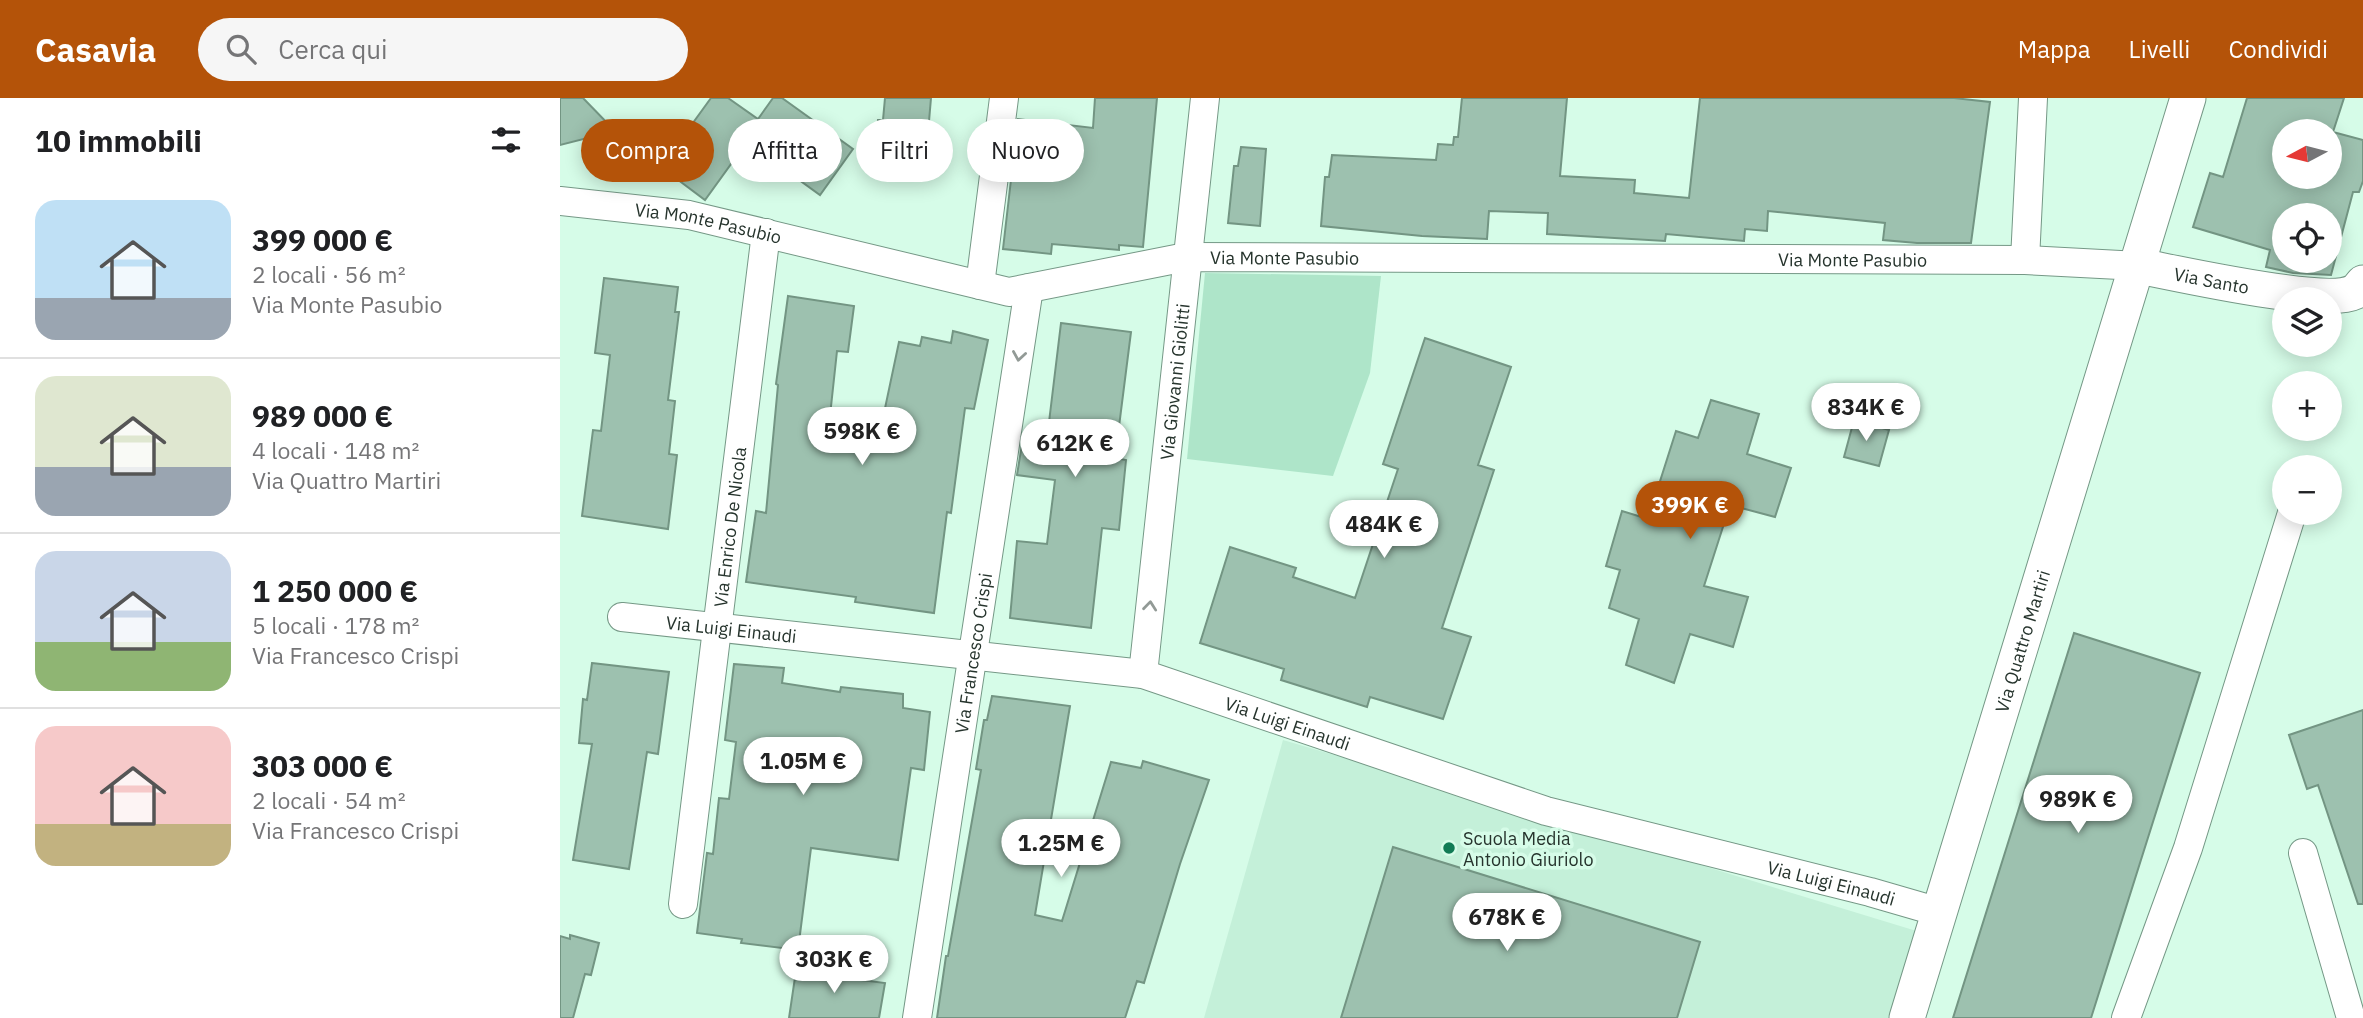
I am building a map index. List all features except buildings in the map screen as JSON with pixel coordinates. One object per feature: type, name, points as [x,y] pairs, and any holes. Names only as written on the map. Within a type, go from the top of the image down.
[{"type":"street","points":[[980,285],[1004,98]]},
{"type":"street","name":"Via Giovanni Giolitti","points":[[1143,674],[1205,98]]},
{"type":"street","points":[[2025,260],[2033,98]]},
{"type":"street","name":"Via Quattro Martiri","points":[[1907,1018],[2139,266],[2188,98]]},
{"type":"street","name":"Via Monte Pasubio","points":[[560,201],[689,215],[1009,292],[1186,257],[2025,260],[2139,266]]},
{"type":"street","name":"Via Enrico De Nicola","points":[[683,904],[766,233]]},
{"type":"street","name":"Via Santo","points":[[2139,266],[2228,284],[2321,296],[2355,292],[2363,283]]},
{"type":"street","name":"Via Francesco Crispi","points":[[916,1018],[1029,288]]},
{"type":"street","points":[[2126,1018],[2188,848],[2288,525]]},
{"type":"street","name":"Via Luigi Einaudi","points":[[622,617],[1143,674],[1546,811],[1870,892],[1939,912]]},
{"type":"street","points":[[2303,853],[2351,1018]]},
{"type":"shaded area","points":[[1205,273],[1381,276],[1370,373],[1333,476],[1187,459]]},
{"type":"shaded area","name":"Scuola Media Antonio Giuriolo","points":[[1283,740],[1946,940],[1921,1018],[1204,1018]]},
{"type":"place","name":"Scuola Media Antonio Giuriolo","points":[[1449,848]]}]
